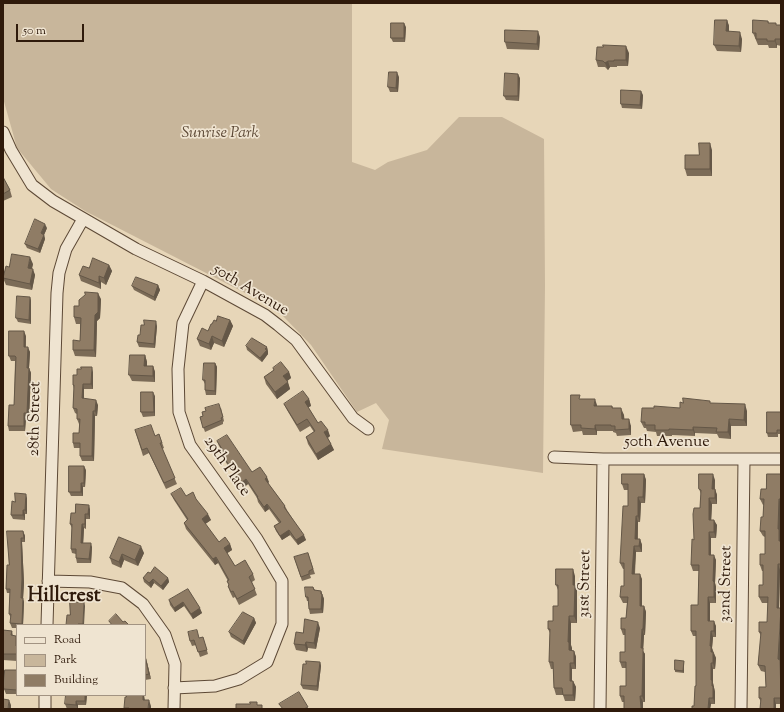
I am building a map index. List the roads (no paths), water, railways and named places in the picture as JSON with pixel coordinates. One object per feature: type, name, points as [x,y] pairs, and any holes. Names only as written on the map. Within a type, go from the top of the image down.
[{"type":"street","name":"50th Avenue","points":[[3,132],[7,152],[32,184],[53,200],[136,250],[203,281],[265,315],[296,340],[352,418],[368,429]]},
{"type":"street","name":"28th Street","points":[[47,624],[57,293],[59,273],[66,249],[83,219]]},
{"type":"street","name":"29th Place","points":[[174,688],[215,686],[239,679],[267,662],[282,624],[282,581],[257,539],[190,445],[179,412],[178,369],[183,323],[203,281]]},
{"type":"street","name":"50th Avenue","points":[[554,457],[603,459],[781,459]]},
{"type":"street","name":"31st Street","points":[[600,709],[603,459]]},
{"type":"street","name":"32nd Street","points":[[741,709],[744,459]]},
{"type":"street","points":[[48,581],[90,582],[122,588],[144,604],[165,635],[175,664],[174,709]]},
{"type":"street","points":[[45,696],[45,709]]},
{"type":"district","name":"Hillcrest","points":[[64,598]]},
{"type":"park label","name":"Sunrise Park","points":[[220,134]]}]
